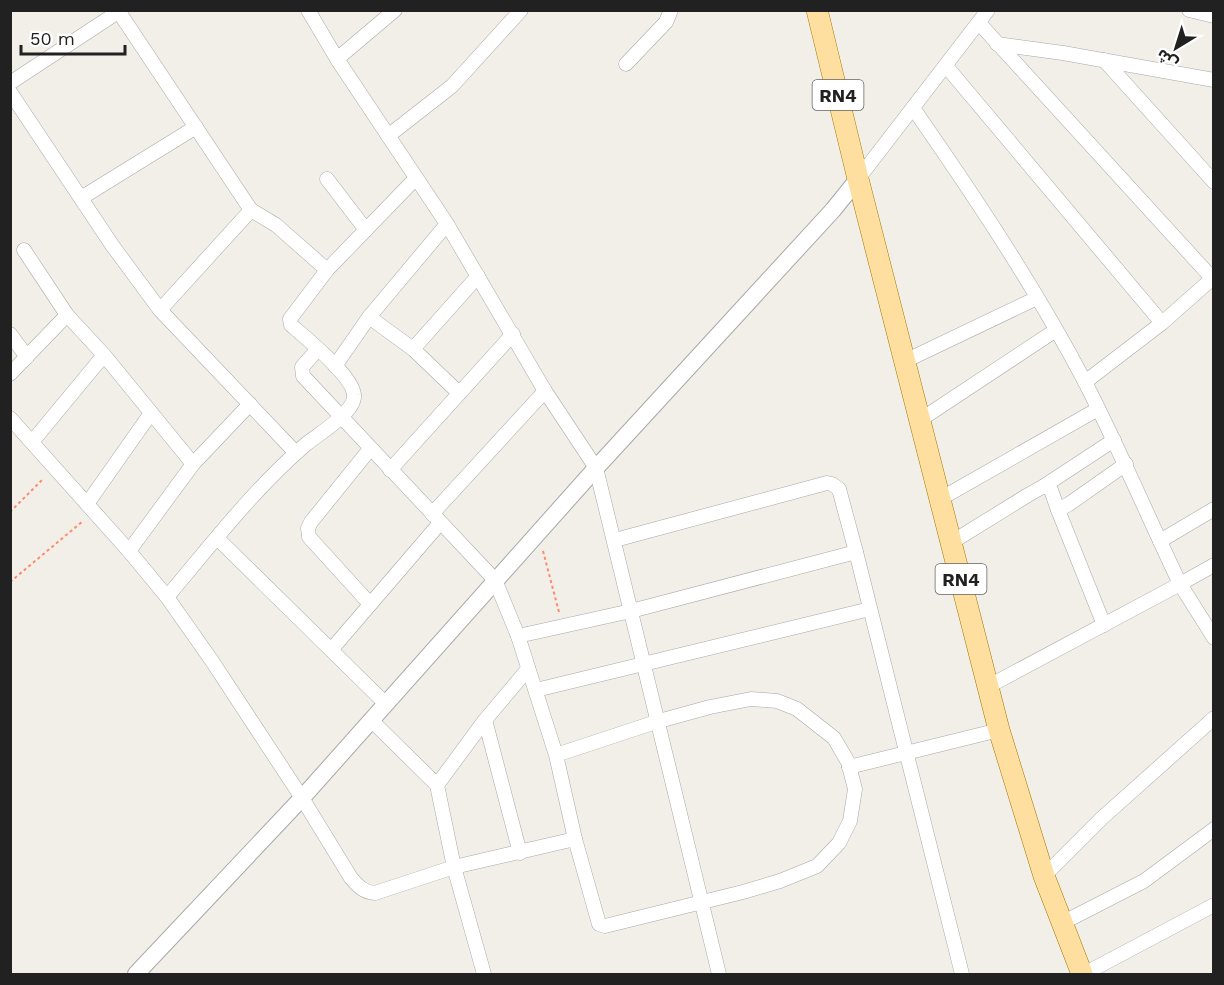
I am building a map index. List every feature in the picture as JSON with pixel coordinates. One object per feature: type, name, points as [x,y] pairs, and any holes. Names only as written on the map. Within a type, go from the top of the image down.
[{"type":"main road","name":"RN4","points":[[818,10],[858,179],[999,730],[1044,876],[1083,975]]},
{"type":"street","points":[[308,10],[337,59],[447,224],[545,391],[596,468],[719,975]]},
{"type":"street","points":[[337,59],[395,10]]},
{"type":"street","points":[[388,136],[452,86],[521,10]]},
{"type":"street","points":[[626,64],[666,22],[671,10]]},
{"type":"street","points":[[136,975],[302,798],[596,468],[833,210],[988,10]]},
{"type":"street","points":[[1190,10],[1214,16]]},
{"type":"street","points":[[10,83],[120,11],[251,210],[276,225],[327,270]]},
{"type":"street","points":[[979,23],[1213,278],[1162,323],[1084,382]]},
{"type":"street","points":[[998,44],[1214,80]]},
{"type":"street","points":[[1104,60],[1214,182]]},
{"type":"street","points":[[946,66],[1162,323]]},
{"type":"street","points":[[10,92],[160,310],[296,453]]},
{"type":"street","points":[[913,108],[970,190],[1056,330],[1126,464],[1180,584],[1211,630]]},
{"type":"street","points":[[81,198],[196,127]]},
{"type":"street","points":[[167,597],[270,477],[341,417],[353,403],[354,391],[351,384],[291,324],[290,319],[327,270],[416,178]]},
{"type":"street","points":[[327,179],[366,230]]},
{"type":"street","points":[[160,310],[251,210]]},
{"type":"street","points":[[335,366],[369,317],[447,224]]},
{"type":"street","points":[[24,250],[67,315],[104,355],[193,464]]},
{"type":"street","points":[[413,349],[478,276]]},
{"type":"street","points":[[905,361],[1037,298]]},
{"type":"street","points":[[10,374],[67,315]]},
{"type":"street","points":[[369,317],[413,349],[459,393]]},
{"type":"street","points":[[920,420],[1056,330]]},
{"type":"street","points":[[10,334],[27,357]]},
{"type":"street","points":[[390,470],[513,334]]},
{"type":"street","points":[[318,349],[302,367],[301,373],[495,580],[518,636],[556,755],[575,839],[599,924],[605,926],[761,887],[817,866],[839,843],[850,821],[855,789],[849,767],[834,738],[797,710],[777,701],[751,699],[710,707],[658,721],[556,755]]},
{"type":"street","points":[[32,442],[104,355]]},
{"type":"street","points":[[331,650],[370,604],[436,518],[545,391]]},
{"type":"street","points":[[129,551],[193,464],[250,404]]},
{"type":"street","points":[[940,499],[1098,409]]},
{"type":"street","points":[[91,508],[151,413]]},
{"type":"street","points":[[11,420],[129,551],[167,597],[302,798],[351,878],[366,892],[375,893],[454,867],[575,839]]},
{"type":"street","points":[[952,542],[1114,440]]},
{"type":"street","points":[[370,449],[311,522],[308,533],[309,537],[370,604]]},
{"type":"street","points":[[1058,510],[1126,464]]},
{"type":"street","points":[[615,540],[827,483],[832,483],[839,489],[962,975]]},
{"type":"street","points":[[1044,486],[1051,490],[1104,625]]},
{"type":"street","points":[[1160,541],[1214,509]]},
{"type":"street","points":[[217,538],[386,704]]},
{"type":"street","points":[[518,636],[631,611],[856,552]]},
{"type":"street","points":[[988,686],[1214,565]]},
{"type":"street","points":[[536,690],[870,609]]},
{"type":"street","points":[[437,785],[485,720],[528,669]]},
{"type":"street","points":[[1044,876],[1102,818],[1214,717]]},
{"type":"street","points":[[371,720],[437,785],[454,867],[484,975]]},
{"type":"street","points":[[485,720],[520,853]]},
{"type":"street","points":[[849,767],[999,730]]},
{"type":"street","points":[[1062,923],[1144,881],[1214,829]]},
{"type":"street","points":[[1083,975],[1214,905]]},
{"type":"path","points":[[10,512],[55,468]]},
{"type":"path","points":[[10,582],[91,508]]},
{"type":"path","points":[[538,533],[563,626]]}]
